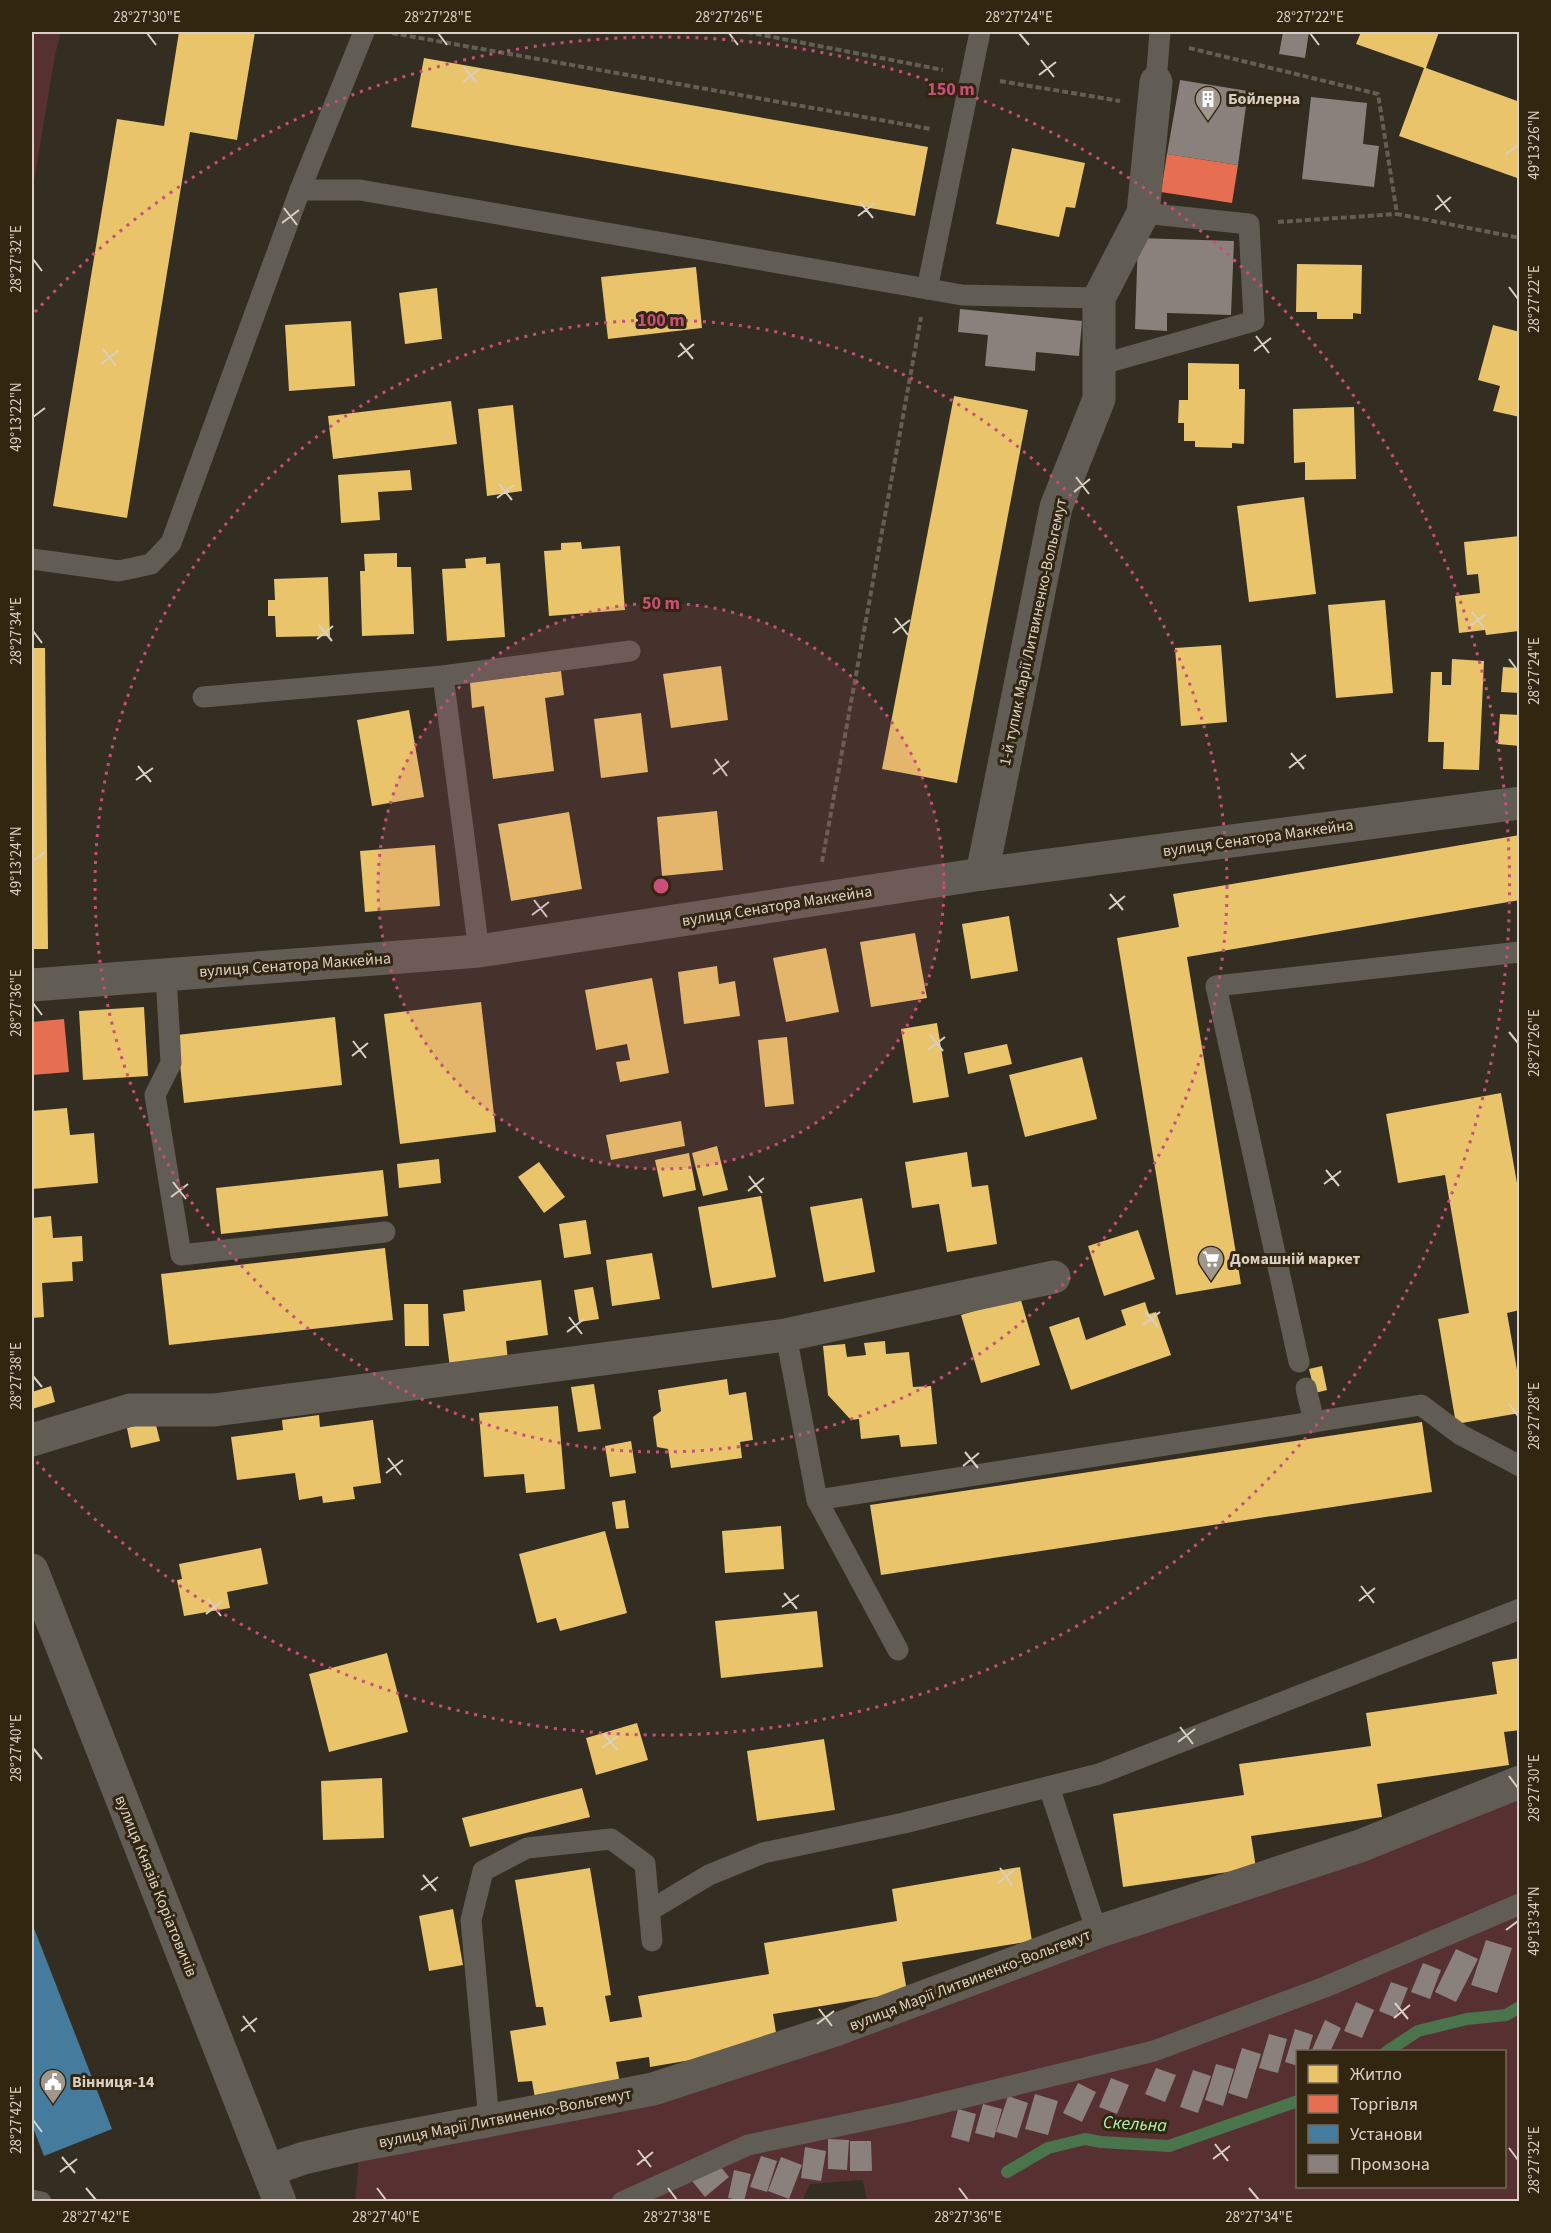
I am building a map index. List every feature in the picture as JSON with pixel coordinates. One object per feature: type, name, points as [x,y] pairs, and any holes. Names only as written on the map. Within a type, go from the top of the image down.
[{"type":"street","name":"1-й тупик Марії Литвиненко-Вольгемут","points":[[982,874],[1056,507],[1099,399],[1099,298],[1143,213],[1156,82]]},
{"type":"street","name":"вулиця Сенатора Маккейна","points":[[32,985],[479,951],[982,874],[1520,803]]},
{"type":"street","points":[[32,1440],[130,1410],[214,1410],[786,1335],[1054,1277]]},
{"type":"street","name":"вулиця Князів Коріатовичів","points":[[32,1570],[280,2202]]},
{"type":"street","name":"вулиця Марії Литвиненко-Вольгемут","points":[[268,2170],[303,2158],[360,2145],[653,2089],[835,2030],[1097,1932],[1360,1846],[1520,1782]]},
{"type":"lane","points":[[32,559],[119,571],[151,564],[171,543],[300,190],[364,32]]},
{"type":"lane","points":[[927,289],[980,32]]},
{"type":"lane","points":[[1156,82],[1160,36]]},
{"type":"lane","points":[[300,190],[360,190],[962,295],[1099,298]]},
{"type":"lane","points":[[1099,365],[1254,321],[1249,224],[1143,213]]},
{"type":"lane","points":[[203,697],[444,676],[630,651]]},
{"type":"lane","points":[[444,676],[479,951]]},
{"type":"lane","points":[[1299,1362],[1216,986],[1520,951]]},
{"type":"lane","points":[[166,975],[171,1063],[155,1095],[181,1255],[385,1232]]},
{"type":"lane","points":[[786,1335],[817,1500],[898,1650]]},
{"type":"lane","points":[[1306,1388],[1314,1422]]},
{"type":"lane","points":[[817,1500],[1421,1405],[1461,1435],[1520,1466]]},
{"type":"lane","points":[[649,1911],[709,1875],[763,1853],[904,1823],[1098,1774],[1520,1609]]},
{"type":"lane","points":[[1049,1787],[1097,1932]]},
{"type":"lane","points":[[489,2121],[471,1920],[483,1871],[527,1848],[611,1839],[645,1864],[652,1941]]},
{"type":"lane","points":[[622,2202],[748,2145],[905,2112],[1154,2051],[1325,1987],[1520,1904]]},
{"type":"lane","points":[[259,2202],[268,2170]]},
{"type":"lane","points":[[32,2200],[41,2202]]},
{"type":"path","points":[[386,32],[958,134]]},
{"type":"path","points":[[1160,36],[1378,94],[1397,214]]},
{"type":"path","points":[[1249,224],[1397,214],[1520,238]]},
{"type":"path","points":[[814,901],[927,289]]},
{"type":"shaded area","points":[[32,32],[61,32],[55,55],[32,194]]},
{"type":"shaded area","points":[[1519,1782],[1519,2201],[867,2202],[863,2180],[810,2184],[802,2202],[355,2202],[360,2145],[653,2089]]},
{"type":"building: Житло","points":[[179,32],[255,32],[237,140],[190,132],[127,518],[53,506],[117,119],[164,126]]},
{"type":"building: Житло","points":[[1361,32],[1439,32],[1426,68],[1520,102],[1520,179],[1399,136],[1424,68],[1356,44]]},
{"type":"building: Житло","points":[[424,58],[928,147],[915,216],[411,127]]},
{"type":"building: Житло","points":[[1012,148],[1085,163],[1075,208],[1066,207],[1059,237],[996,224]]},
{"type":"building: Житло","points":[[1297,264],[1362,265],[1361,314],[1353,313],[1353,319],[1317,319],[1317,312],[1296,312]]},
{"type":"building: Житло","points":[[696,267],[702,328],[608,339],[601,277]]},
{"type":"building: Житло","points":[[437,288],[442,339],[405,344],[399,293]]},
{"type":"building: Житло","points":[[351,321],[355,386],[289,391],[285,325]]},
{"type":"building: Житло","points":[[1493,325],[1520,332],[1520,417],[1493,411],[1500,386],[1478,380]]},
{"type":"building: Житло","points":[[1188,363],[1239,364],[1239,389],[1245,389],[1244,444],[1232,443],[1232,448],[1195,447],[1195,441],[1184,441],[1184,423],[1178,423],[1179,400],[1188,400]]},
{"type":"building: Житло","points":[[954,396],[1028,410],[957,783],[882,769]]},
{"type":"building: Житло","points":[[451,401],[457,444],[333,459],[328,416]]},
{"type":"building: Житло","points":[[513,405],[522,491],[487,496],[478,409]]},
{"type":"building: Житло","points":[[1354,407],[1356,479],[1305,480],[1305,462],[1294,463],[1293,409]]},
{"type":"building: Житло","points":[[410,470],[412,490],[378,492],[380,520],[341,523],[338,475]]},
{"type":"building: Житло","points":[[1304,497],[1316,594],[1249,602],[1237,506]]},
{"type":"building: Житло","points":[[1520,536],[1519,631],[1486,635],[1485,630],[1459,633],[1455,596],[1480,593],[1478,574],[1467,575],[1464,542]]},
{"type":"building: Житло","points":[[581,542],[582,549],[620,546],[625,610],[549,616],[544,551],[561,550],[561,543]]},
{"type":"building: Житло","points":[[397,553],[397,567],[411,567],[414,634],[362,636],[360,571],[365,571],[364,554]]},
{"type":"building: Житло","points":[[486,557],[486,564],[500,563],[505,637],[447,641],[442,569],[466,568],[465,559]]},
{"type":"building: Житло","points":[[328,577],[330,636],[276,637],[275,616],[268,616],[268,600],[275,600],[274,579]]},
{"type":"building: Житло","points":[[1385,600],[1393,693],[1336,698],[1328,605]]},
{"type":"building: Житло","points":[[1221,645],[1227,722],[1181,726],[1175,648]]},
{"type":"building: Житло","points":[[32,648],[45,648],[48,949],[32,949]]},
{"type":"building: Житло","points":[[1452,659],[1484,661],[1479,770],[1443,769],[1444,742],[1428,742],[1431,672],[1442,672],[1442,685],[1451,685]]},
{"type":"building: Житло","points":[[721,666],[728,720],[671,728],[663,674]]},
{"type":"building: Житло","points":[[1503,667],[1520,668],[1520,693],[1501,692]]},
{"type":"building: Житло","points":[[561,671],[564,695],[545,698],[554,771],[493,779],[484,706],[472,708],[470,682]]},
{"type":"building: Житло","points":[[409,710],[424,797],[372,806],[357,720]]},
{"type":"building: Житло","points":[[641,713],[648,772],[601,778],[594,719]]},
{"type":"building: Житло","points":[[1500,714],[1520,715],[1520,746],[1498,744]]},
{"type":"building: Житло","points":[[717,811],[723,870],[662,876],[657,817]]},
{"type":"building: Житло","points":[[569,812],[582,889],[511,901],[498,824]]},
{"type":"building: Житло","points":[[1520,835],[1520,900],[1187,957],[1241,1284],[1176,1295],[1117,938],[1179,927],[1173,894]]},
{"type":"building: Житло","points":[[435,845],[440,906],[365,912],[360,851]]},
{"type":"building: Житло","points":[[1009,916],[1018,971],[971,979],[962,924]]},
{"type":"building: Житло","points":[[915,933],[927,998],[871,1007],[860,942]]},
{"type":"building: Житло","points":[[826,948],[839,1012],[786,1022],[773,958]]},
{"type":"building: Житло","points":[[717,966],[719,984],[735,981],[740,1016],[684,1024],[678,972]]},
{"type":"building: Житло","points":[[652,978],[669,1073],[620,1082],[616,1062],[630,1060],[627,1044],[596,1050],[585,990]]},
{"type":"building: Житло","points":[[481,1002],[496,1132],[400,1144],[384,1014]]},
{"type":"building: Житло","points":[[144,1007],[148,1076],[83,1080],[79,1011]]},
{"type":"building: Житло","points":[[335,1017],[342,1085],[184,1103],[177,1035]]},
{"type":"building: Житло","points":[[937,1023],[949,1097],[913,1103],[901,1029]]},
{"type":"building: Житло","points":[[787,1037],[794,1104],[765,1107],[758,1040]]},
{"type":"building: Житло","points":[[1007,1044],[1012,1064],[968,1074],[964,1053]]},
{"type":"building: Житло","points":[[1082,1057],[1097,1119],[1025,1137],[1009,1075]]},
{"type":"building: Житло","points":[[1501,1093],[1520,1200],[1520,1310],[1507,1313],[1520,1387],[1520,1413],[1456,1424],[1438,1319],[1469,1313],[1445,1175],[1398,1183],[1386,1114]]},
{"type":"building: Житло","points":[[67,1108],[70,1135],[94,1133],[98,1183],[32,1189],[32,1111]]},
{"type":"building: Житло","points":[[681,1121],[685,1146],[611,1160],[606,1135]]},
{"type":"building: Житло","points":[[717,1146],[728,1190],[703,1196],[692,1153]]},
{"type":"building: Житло","points":[[967,1152],[972,1187],[988,1185],[997,1244],[947,1252],[939,1204],[912,1208],[905,1162]]},
{"type":"building: Житло","points":[[689,1153],[696,1190],[663,1197],[655,1160]]},
{"type":"building: Житло","points":[[439,1159],[441,1183],[399,1188],[397,1164]]},
{"type":"building: Житло","points":[[539,1162],[565,1197],[544,1213],[518,1177]]},
{"type":"building: Житло","points":[[383,1170],[388,1216],[221,1234],[216,1188]]},
{"type":"building: Житло","points":[[761,1196],[776,1277],[712,1288],[698,1207]]},
{"type":"building: Житло","points":[[862,1198],[875,1272],[824,1282],[810,1207]]},
{"type":"building: Житло","points":[[51,1216],[53,1238],[82,1236],[83,1261],[72,1262],[73,1281],[42,1283],[44,1317],[32,1318],[32,1218]]},
{"type":"building: Житло","points":[[586,1220],[591,1254],[564,1258],[559,1224]]},
{"type":"building: Житло","points":[[1138,1230],[1155,1279],[1104,1296],[1088,1246]]},
{"type":"building: Житло","points":[[385,1248],[393,1320],[169,1345],[161,1274]]},
{"type":"building: Житло","points":[[652,1253],[660,1299],[612,1306],[606,1260]]},
{"type":"building: Житло","points":[[541,1280],[548,1335],[506,1341],[508,1361],[450,1368],[443,1314],[465,1311],[463,1290]]},
{"type":"building: Житло","points":[[593,1287],[599,1319],[579,1322],[574,1290]]},
{"type":"building: Житло","points":[[1020,1297],[1040,1365],[981,1383],[961,1315]]},
{"type":"building: Житло","points":[[1145,1302],[1149,1314],[1156,1312],[1171,1355],[1071,1390],[1049,1327],[1079,1317],[1086,1340],[1126,1325],[1121,1310]]},
{"type":"building: Житло","points":[[404,1304],[428,1304],[429,1346],[405,1346]]},
{"type":"building: Житло","points":[[885,1341],[886,1354],[909,1352],[913,1387],[931,1386],[937,1444],[901,1447],[899,1435],[861,1439],[859,1419],[851,1420],[828,1395],[823,1346],[845,1344],[847,1357],[866,1355],[864,1343]]},
{"type":"building: Житло","points":[[1322,1366],[1327,1390],[1315,1393],[1309,1369]]},
{"type":"building: Житло","points":[[727,1379],[729,1395],[746,1392],[753,1440],[740,1442],[742,1458],[671,1468],[668,1449],[657,1447],[653,1417],[661,1411],[658,1390]]},
{"type":"building: Житло","points":[[594,1384],[601,1429],[578,1432],[571,1387]]},
{"type":"building: Житло","points":[[51,1386],[55,1402],[32,1409],[32,1392]]},
{"type":"building: Житло","points":[[558,1406],[565,1489],[526,1493],[524,1474],[484,1477],[479,1413]]},
{"type":"building: Житло","points":[[319,1415],[320,1427],[373,1420],[381,1483],[353,1487],[355,1499],[323,1503],[322,1496],[299,1500],[295,1473],[237,1480],[231,1437],[283,1430],[282,1420]]},
{"type":"building: Житло","points":[[155,1421],[160,1441],[131,1448],[127,1428]]},
{"type":"building: Житло","points":[[1422,1422],[1432,1492],[881,1575],[870,1505]]},
{"type":"building: Житло","points":[[631,1441],[636,1473],[610,1477],[605,1446]]},
{"type":"building: Житло","points":[[625,1500],[629,1528],[616,1529],[612,1502]]},
{"type":"building: Житло","points":[[781,1526],[784,1569],[725,1573],[722,1531]]},
{"type":"building: Житло","points":[[605,1531],[627,1613],[560,1631],[556,1618],[537,1623],[519,1554]]},
{"type":"building: Житло","points":[[261,1548],[268,1584],[227,1592],[230,1608],[184,1616],[177,1580],[182,1579],[179,1564]]},
{"type":"building: Житло","points":[[817,1611],[823,1667],[721,1678],[715,1621]]},
{"type":"building: Житло","points":[[387,1653],[408,1732],[329,1752],[309,1674]]},
{"type":"building: Житло","points":[[1520,1658],[1520,1730],[1504,1732],[1509,1765],[1377,1784],[1382,1817],[1251,1836],[1256,1868],[1123,1887],[1113,1814],[1244,1795],[1239,1764],[1371,1746],[1366,1713],[1497,1694],[1492,1662]]},
{"type":"building: Житло","points":[[637,1723],[648,1760],[596,1775],[586,1738]]},
{"type":"building: Житло","points":[[824,1739],[835,1810],[757,1821],[747,1751]]},
{"type":"building: Житло","points":[[382,1778],[384,1838],[323,1840],[321,1781]]},
{"type":"building: Житло","points":[[582,1788],[590,1817],[470,1847],[462,1818]]},
{"type":"building: Житло","points":[[1020,1867],[1032,1941],[902,1962],[907,1992],[773,2014],[778,2045],[650,2067],[649,2057],[616,2062],[621,2089],[536,2104],[532,2081],[518,2082],[510,2031],[546,2025],[543,2007],[536,2007],[515,1880],[590,1868],[611,1995],[605,1996],[610,2022],[642,2017],[638,1996],[769,1974],[764,1943],[897,1921],[892,1889]]},
{"type":"building: Житло","points":[[453,1909],[463,1965],[429,1971],[419,1916]]},
{"type":"building: Торгівля","points":[[1167,154],[1238,165],[1232,203],[1161,192]]},
{"type":"building: Торгівля","points":[[64,1019],[69,1072],[32,1075],[32,1022]]},
{"type":"building: Установи","points":[[32,1923],[112,2129],[44,2156],[32,2125]]},
{"type":"building: Промзона","points":[[1283,32],[1309,32],[1305,58],[1279,54]]},
{"type":"building: Промзона","name":"Бойлерна","points":[[1180,80],[1248,91],[1238,165],[1167,154]]},
{"type":"building: Промзона","points":[[1311,97],[1367,103],[1363,144],[1379,146],[1374,187],[1302,179]]},
{"type":"building: Промзона","points":[[1138,238],[1234,241],[1231,315],[1167,313],[1167,331],[1135,329]]},
{"type":"building: Промзона","points":[[960,309],[1082,321],[1079,356],[1036,352],[1035,371],[985,366],[988,335],[958,332]]},
{"type":"building: Промзона","points":[[1486,1940],[1512,1948],[1497,1993],[1471,1985]]},
{"type":"building: Промзона","points":[[1456,1949],[1478,1959],[1456,2002],[1435,1992]]},
{"type":"building: Промзона","points":[[1423,1963],[1441,1970],[1430,1999],[1411,1992]]},
{"type":"building: Промзона","points":[[1391,1982],[1408,1988],[1396,2018],[1379,2011]]},
{"type":"building: Промзона","points":[[1356,2002],[1374,2010],[1362,2038],[1344,2031]]},
{"type":"building: Промзона","points":[[1325,2020],[1341,2028],[1331,2050],[1312,2050]]},
{"type":"building: Промзона","points":[[1295,2029],[1313,2035],[1309,2050],[1296,2050],[1296,2065],[1285,2062]]},
{"type":"building: Промзона","points":[[1269,2034],[1287,2039],[1278,2073],[1259,2068]]},
{"type":"building: Промзона","points":[[1242,2048],[1261,2054],[1247,2099],[1228,2093]]},
{"type":"building: Промзона","points":[[1216,2064],[1234,2069],[1223,2106],[1205,2100]]},
{"type":"building: Промзона","points":[[1156,2068],[1176,2075],[1165,2102],[1145,2094]]},
{"type":"building: Промзона","points":[[1193,2070],[1211,2076],[1198,2113],[1180,2107]]},
{"type":"building: Промзона","points":[[1111,2078],[1129,2085],[1117,2114],[1099,2107]]},
{"type":"building: Промзона","points":[[1078,2083],[1096,2092],[1082,2122],[1063,2113]]},
{"type":"building: Промзона","points":[[1035,2094],[1058,2101],[1048,2135],[1025,2129]]},
{"type":"building: Промзона","points":[[1008,2096],[1028,2103],[1017,2138],[996,2132]]},
{"type":"building: Промзона","points":[[983,2104],[1002,2109],[994,2138],[975,2133]]},
{"type":"building: Промзона","points":[[958,2109],[976,2114],[969,2142],[951,2137]]},
{"type":"building: Промзона","points":[[828,2139],[849,2140],[847,2170],[828,2169]]},
{"type":"building: Промзона","points":[[850,2141],[871,2141],[872,2171],[850,2171]]},
{"type":"building: Промзона","points":[[805,2147],[826,2151],[821,2181],[801,2178]]},
{"type":"building: Промзона","points":[[761,2156],[777,2161],[767,2192],[750,2187]]},
{"type":"building: Промзона","points":[[781,2157],[802,2165],[789,2199],[768,2191]]},
{"type":"building: Промзона","points":[[716,2161],[729,2177],[705,2197],[692,2181]]},
{"type":"building: Промзона","points":[[734,2170],[751,2174],[744,2201],[728,2198]]},
{"type":"waterway","name":"Скельна","points":[[1389,2050],[1418,2031],[1467,2019],[1506,2015],[1520,2007]]},
{"type":"waterway","name":"Скельна","points":[[1007,2172],[1048,2148],[1085,2139],[1169,2146],[1296,2102]]},
{"type":"place","name":"Бойлерна","points":[[1208,122]]},
{"type":"place","name":"Домашній маркет","points":[[1211,1282]]},
{"type":"place","name":"Вінниця-14","points":[[53,2105]]}]
